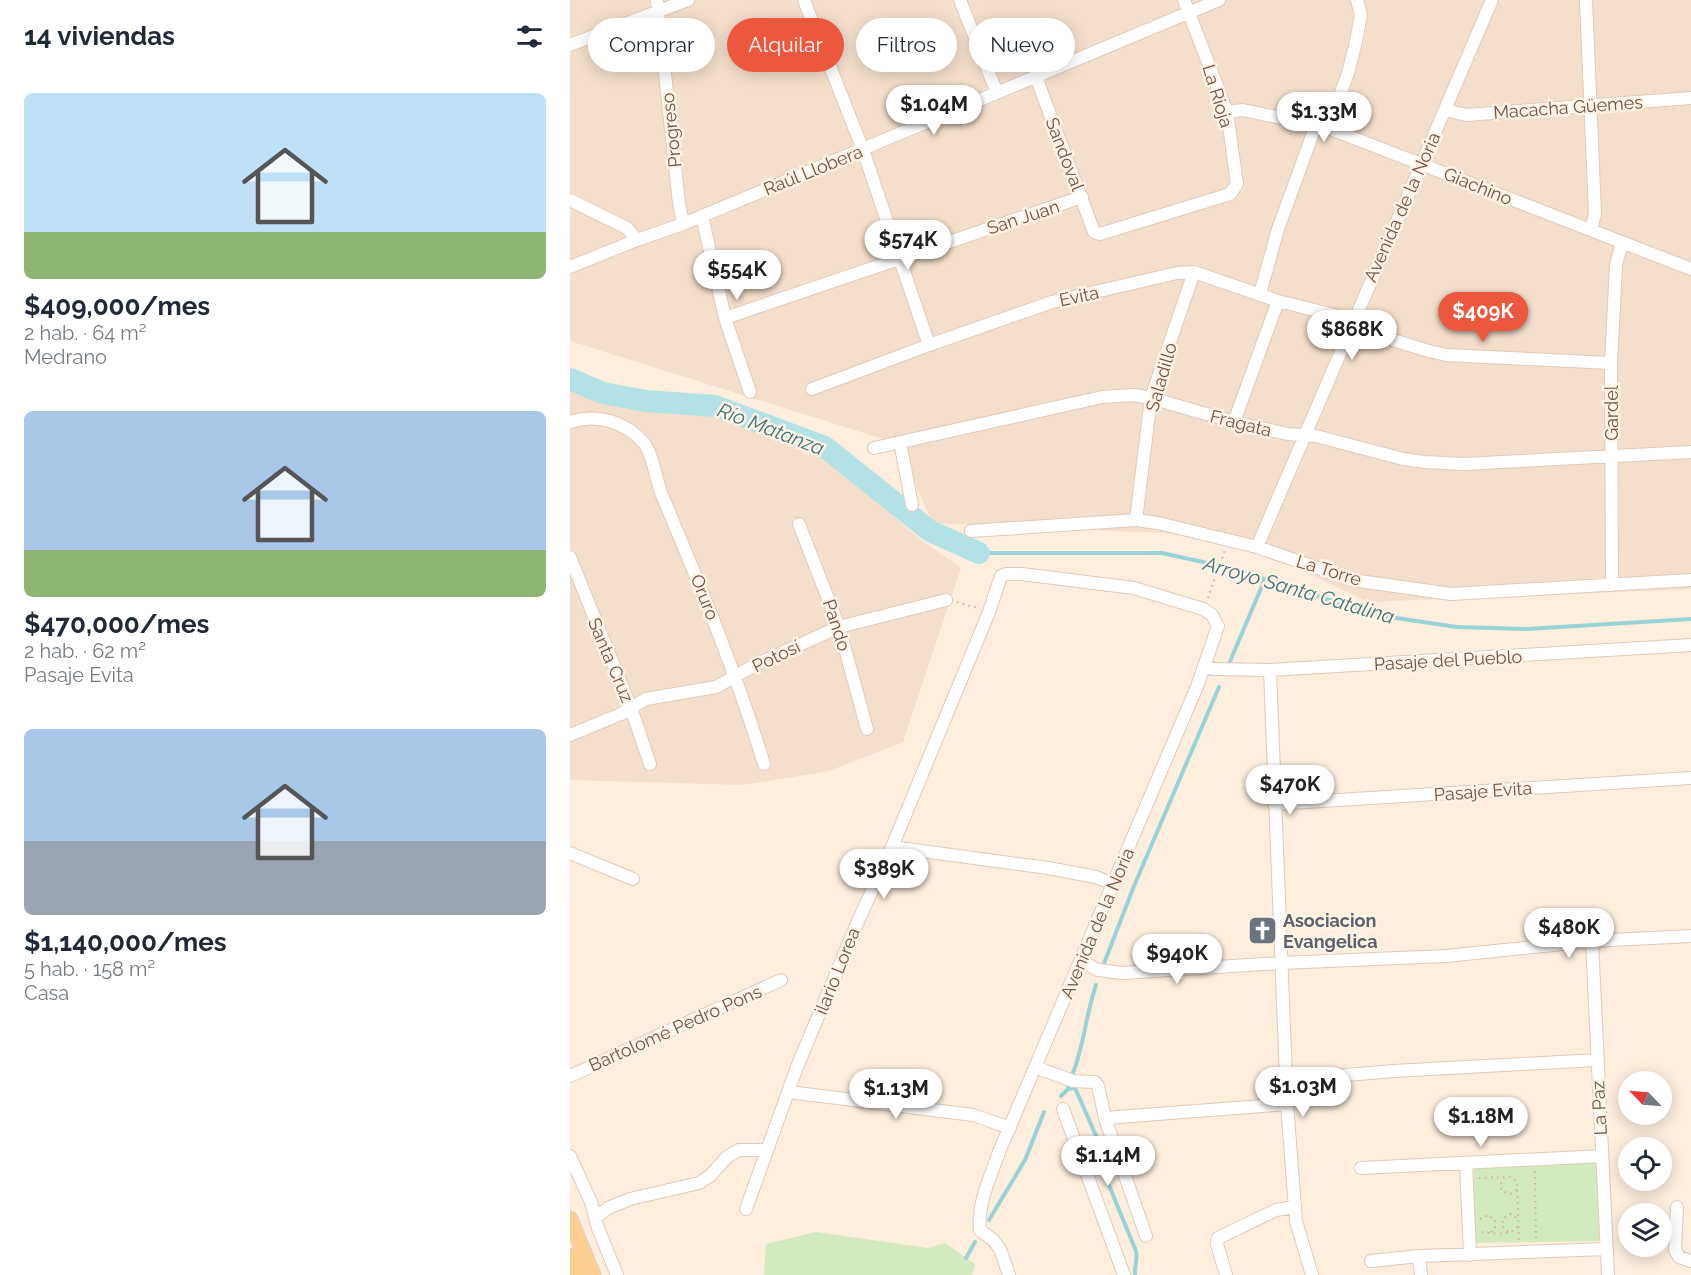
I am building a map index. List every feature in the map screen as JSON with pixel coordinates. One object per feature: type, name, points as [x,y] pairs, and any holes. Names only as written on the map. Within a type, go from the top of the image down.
[{"type":"main road","points":[[570,1219],[593,1275]]},
{"type":"main road","points":[[570,1256],[578,1275]]},
{"type":"street","points":[[570,45],[658,6],[688,0]]},
{"type":"street","points":[[804,0],[863,150],[929,345]]},
{"type":"street","points":[[960,0],[997,93]]},
{"type":"street","name":"La Rioja","points":[[1094,231],[1100,234],[1230,194],[1237,184],[1227,111],[1184,0]]},
{"type":"street","name":"Raúl Llobera","points":[[570,267],[683,224],[1220,0]]},
{"type":"street","points":[[1260,294],[1278,229],[1348,73],[1361,15],[1356,0]]},
{"type":"street","name":"Avenida de la Noria","points":[[1257,547],[1492,0]]},
{"type":"street","points":[[1586,0],[1595,214],[1591,230]]},
{"type":"street","name":"Progreso","points":[[658,6],[683,224]]},
{"type":"street","name":"Sandoval","points":[[1036,77],[1094,231]]},
{"type":"street","name":"Macacha Güemes","points":[[1445,110],[1466,115],[1691,98]]},
{"type":"street","name":"Giachino","points":[[1227,111],[1243,110],[1322,127],[1421,163],[1691,269]]},
{"type":"street","name":"San Juan","points":[[726,318],[1082,197]]},
{"type":"street","points":[[570,201],[627,228],[637,240]]},
{"type":"street","points":[[702,216],[726,318],[750,392]]},
{"type":"street","name":"Gardel","points":[[1612,585],[1611,363],[1616,265],[1622,243]]},
{"type":"street","name":"Evita","points":[[812,389],[1052,302],[1177,273],[1194,272],[1278,301],[1334,315],[1368,332],[1446,355],[1611,363]]},
{"type":"street","name":"Saladillo","points":[[1136,520],[1151,398],[1194,272]]},
{"type":"street","points":[[1233,422],[1278,301]]},
{"type":"street","name":"Fragata","points":[[874,448],[1102,397],[1134,395],[1233,422],[1288,434],[1305,435],[1424,462],[1464,464],[1691,452]]},
{"type":"street","name":"Oruro","points":[[570,422],[594,417],[604,418],[636,435],[647,446],[659,487],[735,677],[764,764]]},
{"type":"street","points":[[900,442],[912,505]]},
{"type":"street","name":"La Torre","points":[[971,531],[1136,520],[1158,523],[1257,547],[1352,580],[1451,594],[1691,580]]},
{"type":"street","name":"Pando","points":[[799,524],[839,627],[867,729]]},
{"type":"street","name":"Santa Cruz","points":[[570,557],[631,708],[650,764]]},
{"type":"street","name":"ilario Lorea","points":[[746,1209],[789,1092],[859,919],[892,847],[989,612],[1001,576],[1007,574],[1086,580],[1134,588],[1203,609]]},
{"type":"street","name":"Potosí","points":[[570,735],[646,699],[716,687],[839,627],[946,600]]},
{"type":"street","name":"Avenida de la Noria","points":[[1009,1275],[994,1241],[980,1230],[979,1221],[983,1200],[999,1152],[1204,667],[1218,626],[1212,615],[1203,609]]},
{"type":"street","name":"Pasaje del Pueblo","points":[[1204,667],[1270,670],[1691,645]]},
{"type":"street","points":[[1270,670],[1287,1104],[1294,1207],[1312,1275]]},
{"type":"street","name":"Pasaje Evita","points":[[1274,804],[1691,778]]},
{"type":"street","points":[[892,847],[1048,868],[1113,884]]},
{"type":"street","points":[[570,853],[633,879]]},
{"type":"street","points":[[1081,961],[1098,970],[1122,973],[1446,956],[1592,941],[1691,936]]},
{"type":"street","name":"La Paz","points":[[1592,941],[1608,1275]]},
{"type":"street","name":"Bartolomé Pedro Pons","points":[[570,1076],[781,980]]},
{"type":"street","points":[[1287,1080],[1394,1071],[1596,1060]]},
{"type":"street","points":[[1035,1066],[1073,1081],[1095,1082],[1098,1086],[1105,1118],[1146,1236]]},
{"type":"street","points":[[789,1092],[973,1115],[1010,1128]]},
{"type":"street","points":[[1105,1118],[1287,1104]]},
{"type":"street","points":[[1063,1109],[1124,1275]]},
{"type":"street","points":[[595,1218],[609,1208],[630,1199],[699,1183],[710,1176],[727,1157],[739,1150],[767,1150]]},
{"type":"street","points":[[570,1156],[591,1202],[617,1275]]},
{"type":"street","points":[[1361,1168],[1602,1156]]},
{"type":"street","points":[[1466,1163],[1470,1255]]},
{"type":"street","points":[[1226,1275],[1217,1244],[1218,1238],[1276,1210],[1294,1207]]},
{"type":"street","points":[[1677,1207],[1676,1254],[1691,1261]]},
{"type":"street","points":[[1371,1261],[1419,1256],[1606,1249]]},
{"type":"street","points":[[1419,1256],[1421,1275]]},
{"type":"path","points":[[1203,609],[1224,553]]},
{"type":"path","points":[[946,600],[986,611]]},
{"type":"path","points":[[1535,1160],[1537,1252]]},
{"type":"path","points":[[1504,1177],[1500,1186],[1504,1193],[1512,1194],[1518,1187]]},
{"type":"path","points":[[1477,1178],[1504,1177],[1513,1178],[1517,1182],[1518,1253]]},
{"type":"path","points":[[1478,1213],[1478,1224],[1485,1216],[1491,1216],[1495,1220],[1495,1229],[1488,1233]]},
{"type":"path","points":[[1479,1227],[1482,1232],[1488,1233],[1511,1232],[1516,1230],[1519,1223],[1517,1217],[1511,1215],[1503,1218],[1502,1227],[1511,1232]]},
{"type":"shaded area","points":[[570,0],[1691,0],[1691,589],[1368,602],[1230,536],[933,523],[896,443],[570,341]]},
{"type":"shaded area","points":[[570,385],[604,399],[660,410],[734,418],[824,454],[917,537],[961,568],[903,742],[829,771],[743,785],[570,780]]},
{"type":"green space","points":[[1598,1162],[1599,1241],[1474,1243],[1474,1168]]},
{"type":"green space","points":[[816,1232],[928,1248],[945,1243],[975,1264],[972,1275],[764,1275],[766,1244]]},
{"type":"waterway","name":"Río Matanza","points":[[570,379],[603,393],[646,401],[715,406],[825,447],[930,531],[979,553]]},
{"type":"waterway","name":"Arroyo Santa Catalina","points":[[979,553],[1162,553],[1230,568],[1376,615],[1457,627],[1527,629],[1691,619]]},
{"type":"waterway","points":[[1228,666],[1265,579]]},
{"type":"waterway","points":[[1103,966],[1134,886],[1219,687]]},
{"type":"waterway","points":[[1073,1073],[1096,985]]},
{"type":"waterway","points":[[1069,1084],[1068,1089],[1075,1088],[1097,1138],[1108,1183],[1136,1251],[1135,1275]]},
{"type":"waterway","points":[[1061,1096],[1068,1089]]},
{"type":"waterway","points":[[989,1220],[1025,1160],[1044,1112]]},
{"type":"waterway","points":[[966,1258],[975,1242]]},
{"type":"place","name":"Asociacion Evangelica","points":[[1262,930]]}]
